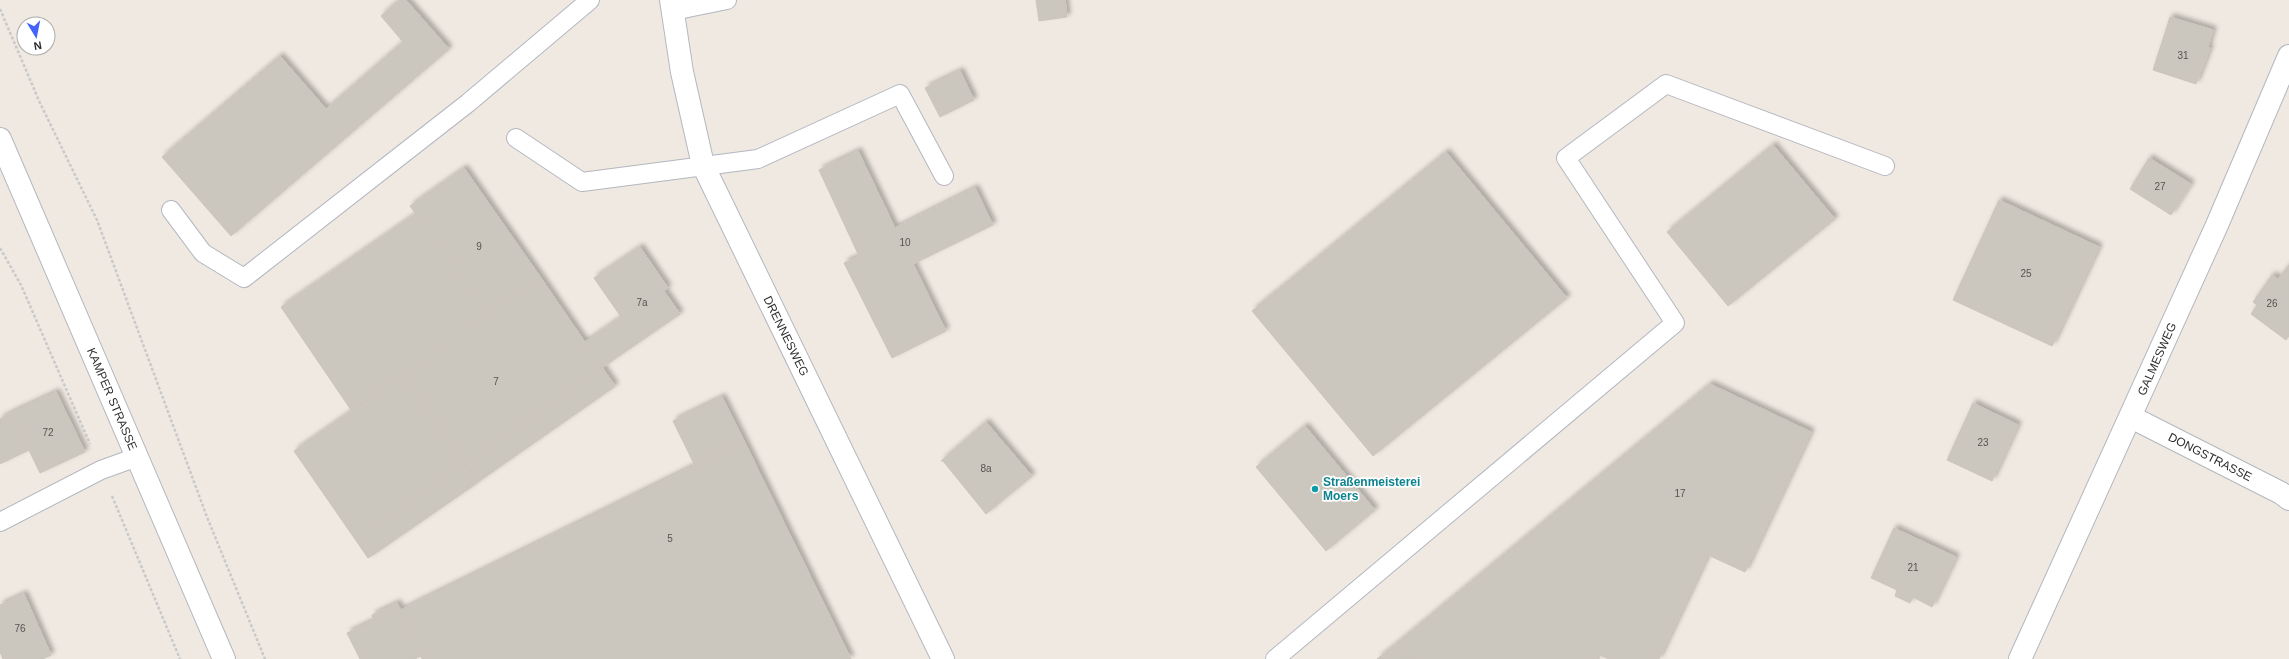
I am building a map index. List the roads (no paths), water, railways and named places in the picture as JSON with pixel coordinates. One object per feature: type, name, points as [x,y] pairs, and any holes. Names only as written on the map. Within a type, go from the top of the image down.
[{"type":"street","name":"DRENNESWEG","points":[[672,5],[682,72],[703,165],[943,659]]},
{"type":"street","name":"GALMESWEG","points":[[2020,659],[2131,416],[2289,56]]},
{"type":"street","name":"KAMPER STRASSE","points":[[0,139],[224,659]]},
{"type":"street","name":"DONGSTRASSE","points":[[2131,416],[2281,493],[2289,499]]},
{"type":"lane","points":[[171,210],[202,254],[244,278],[468,103],[590,0]]},
{"type":"lane","points":[[672,5],[727,0]]},
{"type":"lane","points":[[1275,659],[1675,323],[1566,158],[1666,84],[1885,166]]},
{"type":"lane","points":[[516,138],[582,182],[758,159],[900,94],[944,176]]},
{"type":"lane","points":[[0,522],[101,470],[137,457]]},
{"type":"place","name":"Straßenmeisterei Moers","points":[[1315,489]]}]
